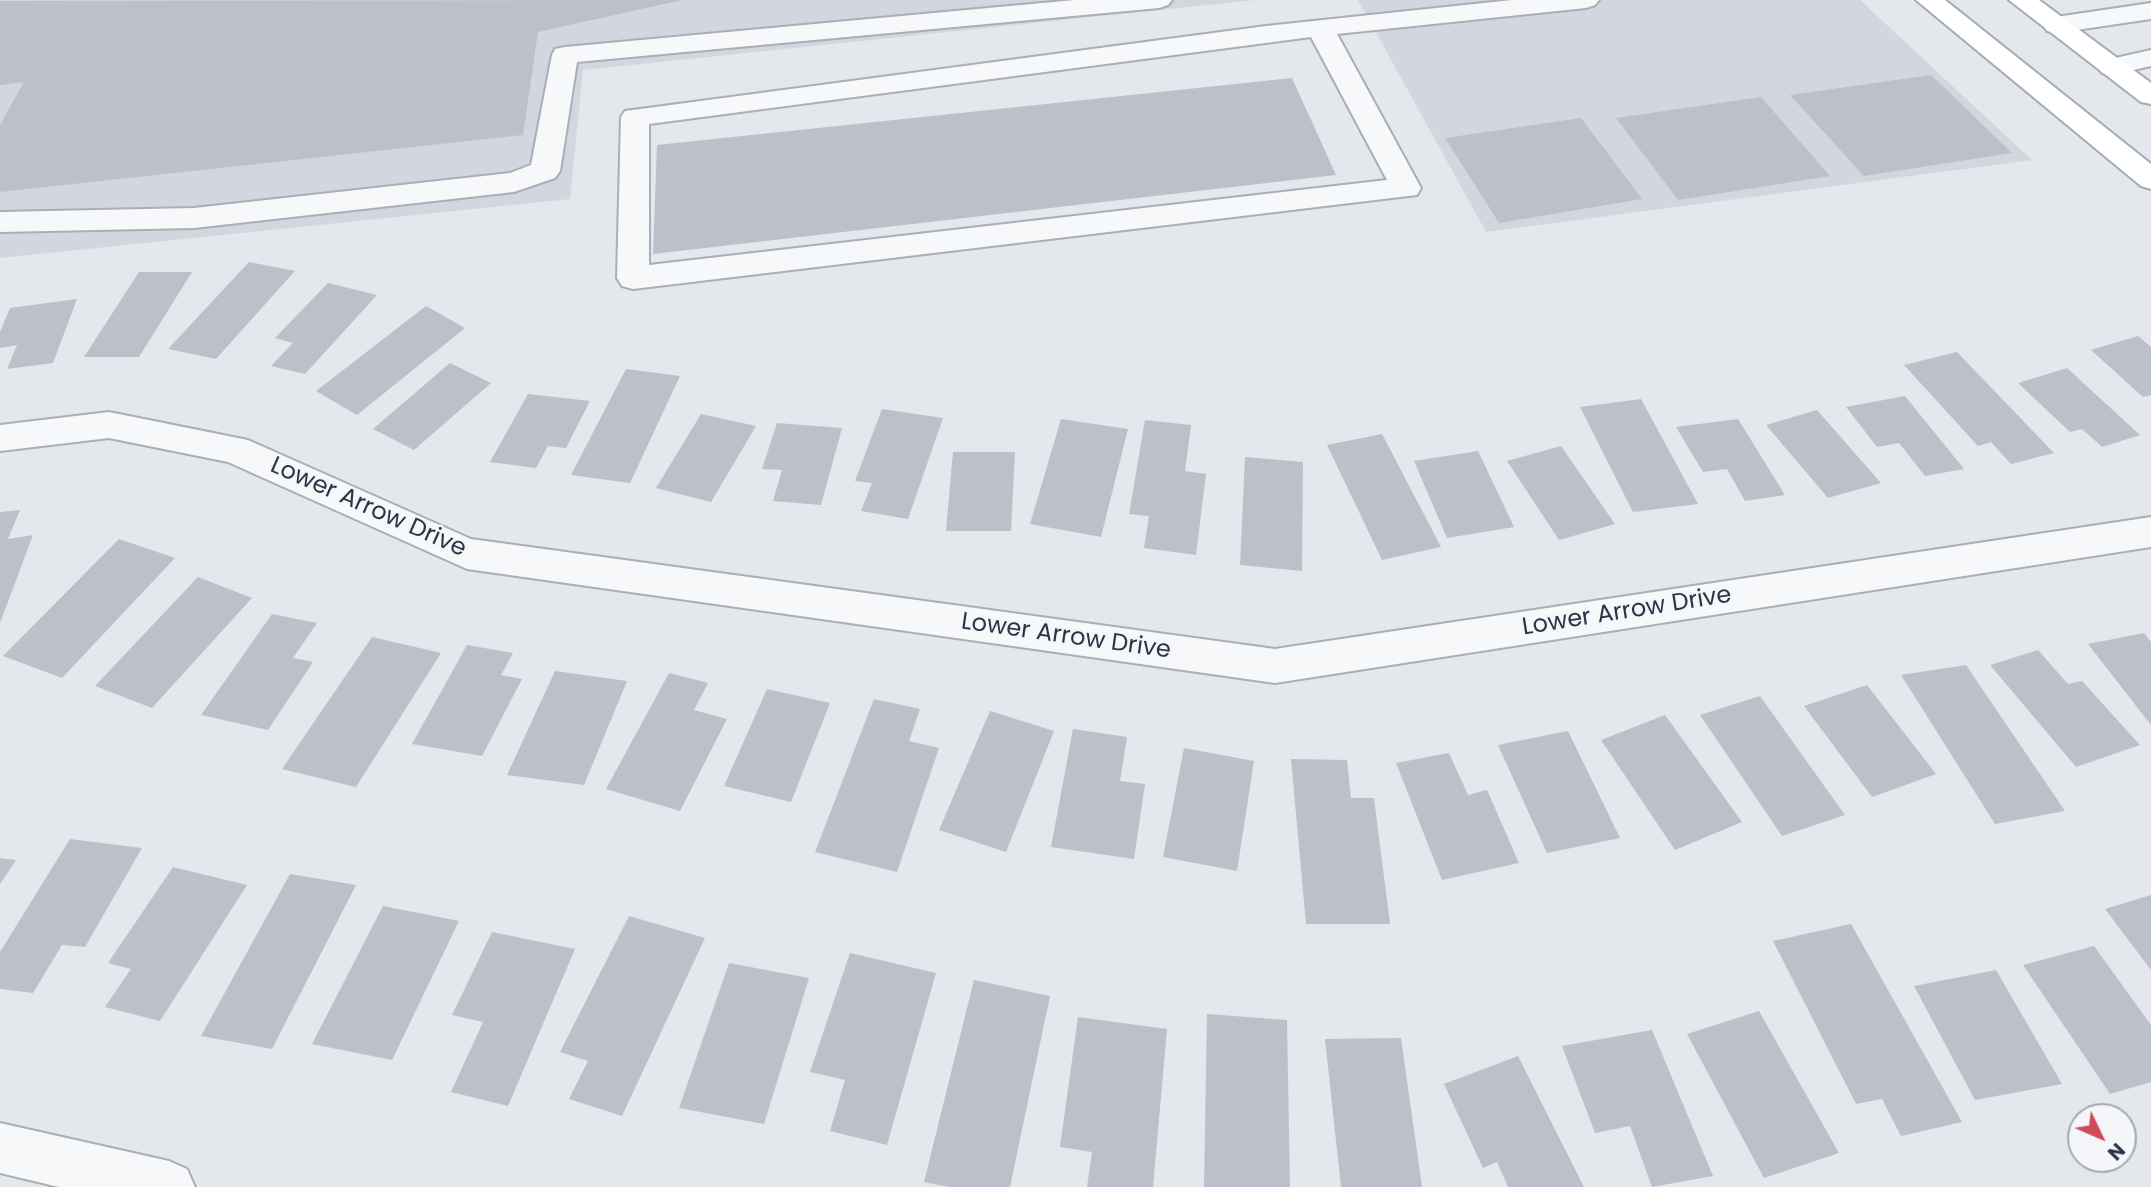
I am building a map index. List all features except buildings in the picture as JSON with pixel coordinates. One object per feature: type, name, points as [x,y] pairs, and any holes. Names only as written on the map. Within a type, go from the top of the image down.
[{"type":"main road","points":[[1929,0],[2151,179]]},
{"type":"main road","points":[[2022,0],[2151,96]]},
{"type":"street","points":[[0,222],[194,218],[514,181],[545,171],[565,55],[1159,0]]},
{"type":"street","points":[[1320,28],[1406,188],[633,278],[635,117],[1320,28],[1586,0]]},
{"type":"street","points":[[2056,25],[2151,11]]},
{"type":"street","points":[[2112,67],[2151,58]]},
{"type":"street","name":"Lower Arrow Drive","points":[[0,438],[108,425],[235,450],[467,555],[1275,666],[2151,532]]},
{"type":"street","points":[[0,1148],[169,1187]]},
{"type":"shaded area","points":[[0,0],[1255,0],[583,70],[570,199],[0,258]]},
{"type":"shaded area","points":[[1358,0],[1860,0],[2032,160],[1486,232]]}]
